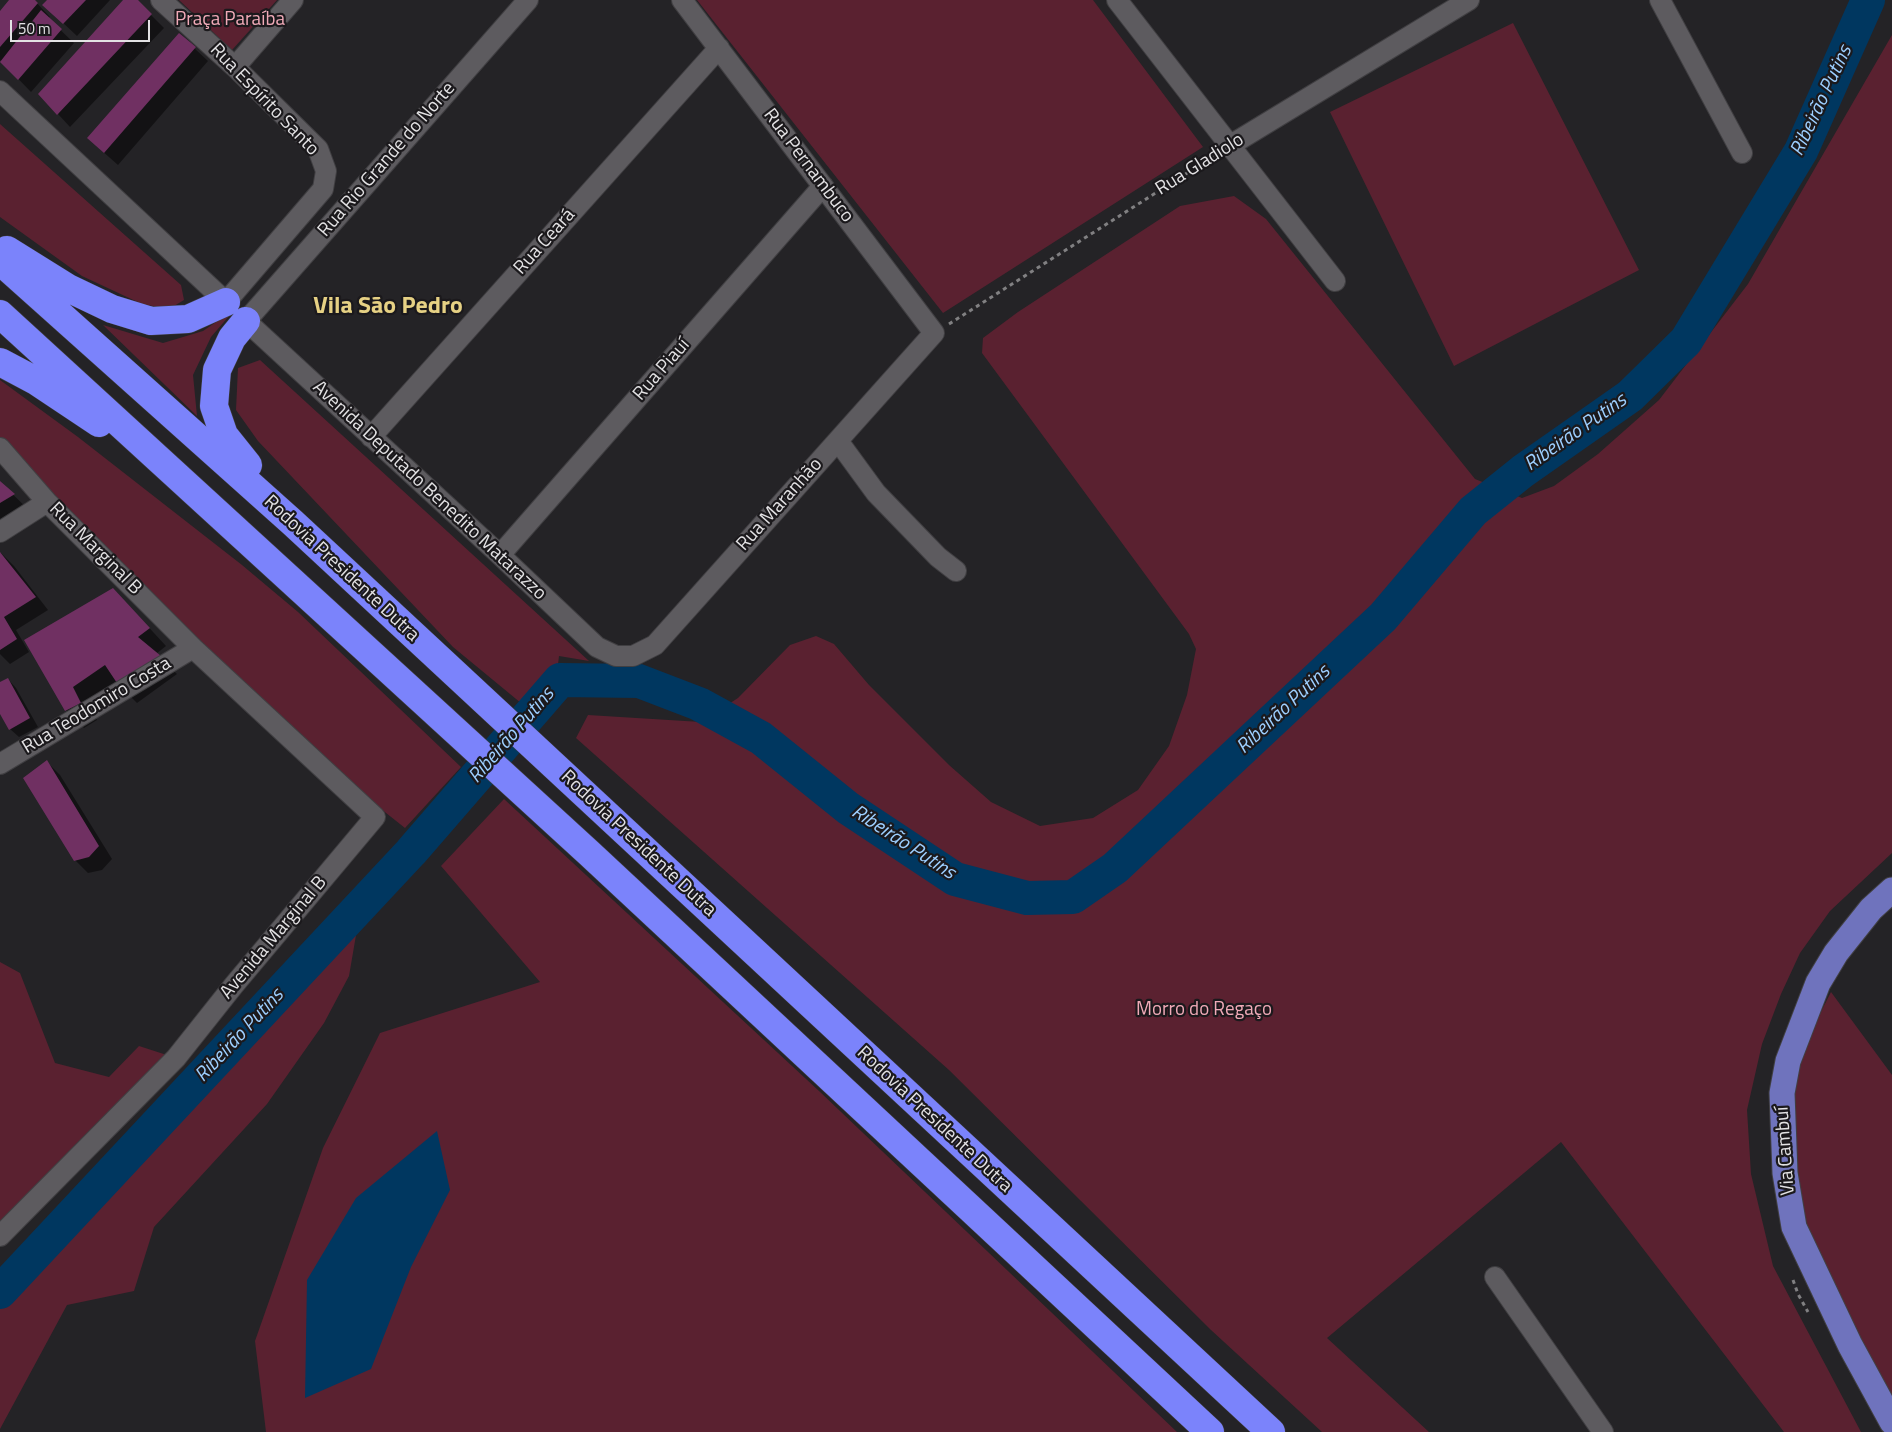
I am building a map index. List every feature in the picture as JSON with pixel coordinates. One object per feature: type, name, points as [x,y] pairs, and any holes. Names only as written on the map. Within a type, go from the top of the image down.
[{"type":"highway","points":[[0,246],[68,288],[112,309],[151,321],[188,319],[226,302]]},
{"type":"highway","name":"Rodovia Presidente Dutra","points":[[0,261],[293,523],[1271,1432]]},
{"type":"highway","points":[[0,314],[538,807],[1210,1432]]},
{"type":"highway","points":[[246,321],[232,338],[218,370],[214,406],[224,435],[293,523]]},
{"type":"highway","points":[[0,362],[36,381],[173,472]]},
{"type":"main road","name":"Via Cambuí","points":[[1892,890],[1871,909],[1836,953],[1818,984],[1788,1061],[1782,1093],[1785,1173],[1794,1227],[1850,1345],[1892,1422]]},
{"type":"street","name":"Rua Espírito Santo","points":[[161,0],[234,67],[318,149],[326,171],[323,188],[226,302]]},
{"type":"street","points":[[234,67],[293,0]]},
{"type":"street","name":"Rua Rio Grande do Norte","points":[[246,321],[528,0]]},
{"type":"street","name":"Rua Pernambuco","points":[[682,0],[934,333]]},
{"type":"street","points":[[1117,0],[1335,281]]},
{"type":"street","name":"Rua Gladiolo","points":[[1229,146],[1469,0]]},
{"type":"street","points":[[1660,0],[1742,153]]},
{"type":"street","name":"Rua Ceará","points":[[371,437],[719,48]]},
{"type":"street","points":[[0,91],[226,302]]},
{"type":"street","name":"Rua Piauí","points":[[500,555],[823,186]]},
{"type":"street","name":"Avenida Deputado Benedito Matarazzo","points":[[246,321],[597,647],[616,656]]},
{"type":"street","name":"Rua Maranhão","points":[[616,656],[633,656],[655,645],[934,333]]},
{"type":"street","points":[[838,441],[876,493],[938,557],[956,571]]},
{"type":"street","name":"Rua Marginal B","points":[[0,448],[47,502],[193,648]]},
{"type":"street","points":[[0,532],[47,502]]},
{"type":"street","name":"Rua Teodomiro Costa","points":[[0,764],[193,648]]},
{"type":"street","name":"Avenida Marginal B","points":[[0,1236],[176,1058],[234,985],[375,817],[193,648]]},
{"type":"street","points":[[1495,1277],[1603,1432]]},
{"type":"path","name":"Rua Gladiolo","points":[[934,333],[1229,146]]},
{"type":"green space","name":"Praça Paraíba","points":[[179,0],[277,0],[232,50]]},
{"type":"green space","points":[[697,0],[1093,0],[1203,147],[943,313]]},
{"type":"green space","points":[[1513,23],[1639,270],[1454,366],[1330,112]]},
{"type":"green space","name":"Morro do Regaço","points":[[1892,35],[1892,853],[1830,911],[1800,953],[1781,994],[1762,1044],[1747,1110],[1751,1174],[1773,1266],[1861,1432],[1784,1432],[1561,1142],[1327,1338],[1429,1432],[1322,1432],[1211,1330],[949,1070],[576,738],[588,715],[701,722],[738,698],[790,645],[816,636],[834,644],[869,685],[949,765],[991,802],[1040,826],[1093,818],[1138,790],[1169,746],[1187,695],[1196,649],[1189,634],[982,353],[983,338],[1018,312],[1180,206],[1234,196],[1266,219],[1475,479],[1522,498],[1554,486],[1598,454],[1659,400],[1748,284]]},
{"type":"green space","points":[[0,124],[181,285],[184,300],[169,309],[142,304],[82,276],[0,217]]},
{"type":"green space","points":[[235,309],[211,337],[193,375],[197,416],[103,325],[163,343],[203,331]]},
{"type":"green space","points":[[260,360],[589,661],[559,656],[557,673],[527,708],[453,647],[258,441],[236,410],[238,368]]},
{"type":"green space","points":[[0,380],[78,437],[242,565],[298,612],[461,767],[405,828],[376,805],[213,654],[51,497],[0,438]]},
{"type":"green space","points":[[504,799],[819,1091],[1177,1432],[266,1432],[255,1341],[323,1148],[380,1033],[540,982],[441,866]]},
{"type":"green space","points":[[361,906],[349,976],[324,1023],[267,1104],[154,1227],[134,1291],[67,1305],[0,1429],[0,1292]]},
{"type":"green space","points":[[0,962],[20,973],[55,1063],[109,1077],[139,1046],[176,1058],[0,1236]]},
{"type":"green space","points":[[1831,992],[1892,1075],[1892,1410],[1802,1226],[1793,1167],[1792,1096],[1805,1043]]},
{"type":"water","points":[[437,1131],[450,1190],[411,1267],[371,1369],[305,1398],[307,1280],[356,1198]]},
{"type":"building","points":[[9,0],[35,0],[38,3],[0,47],[0,11]]},
{"type":"building","points":[[47,0],[86,0],[63,24],[42,5]]},
{"type":"building","points":[[123,0],[138,0],[152,14],[57,115],[38,94]]},
{"type":"building","points":[[41,10],[62,29],[18,80],[0,62]]},
{"type":"building","points":[[179,33],[196,47],[104,153],[87,138]]},
{"type":"building","points":[[0,481],[15,494],[0,503]]},
{"type":"building","points":[[0,552],[36,597],[4,617],[17,639],[0,650]]},
{"type":"building","points":[[113,588],[150,628],[138,637],[161,656],[119,686],[105,665],[73,687],[81,703],[65,711],[24,640]]},
{"type":"building","points":[[8,678],[30,718],[9,730],[0,714],[0,682]]},
{"type":"building","points":[[47,760],[99,846],[89,857],[74,861],[23,778]]},
{"type":"waterway","name":"Ribeirão Putins","points":[[0,1292],[411,852],[560,680],[639,681],[699,704],[761,738],[848,808],[955,879],[1027,898],[1073,897],[1115,868],[1383,617],[1473,511],[1523,471],[1630,396],[1686,341],[1801,151],[1868,0]]},
{"type":"district","name":"Vila São Pedro","points":[[388,307]]}]
